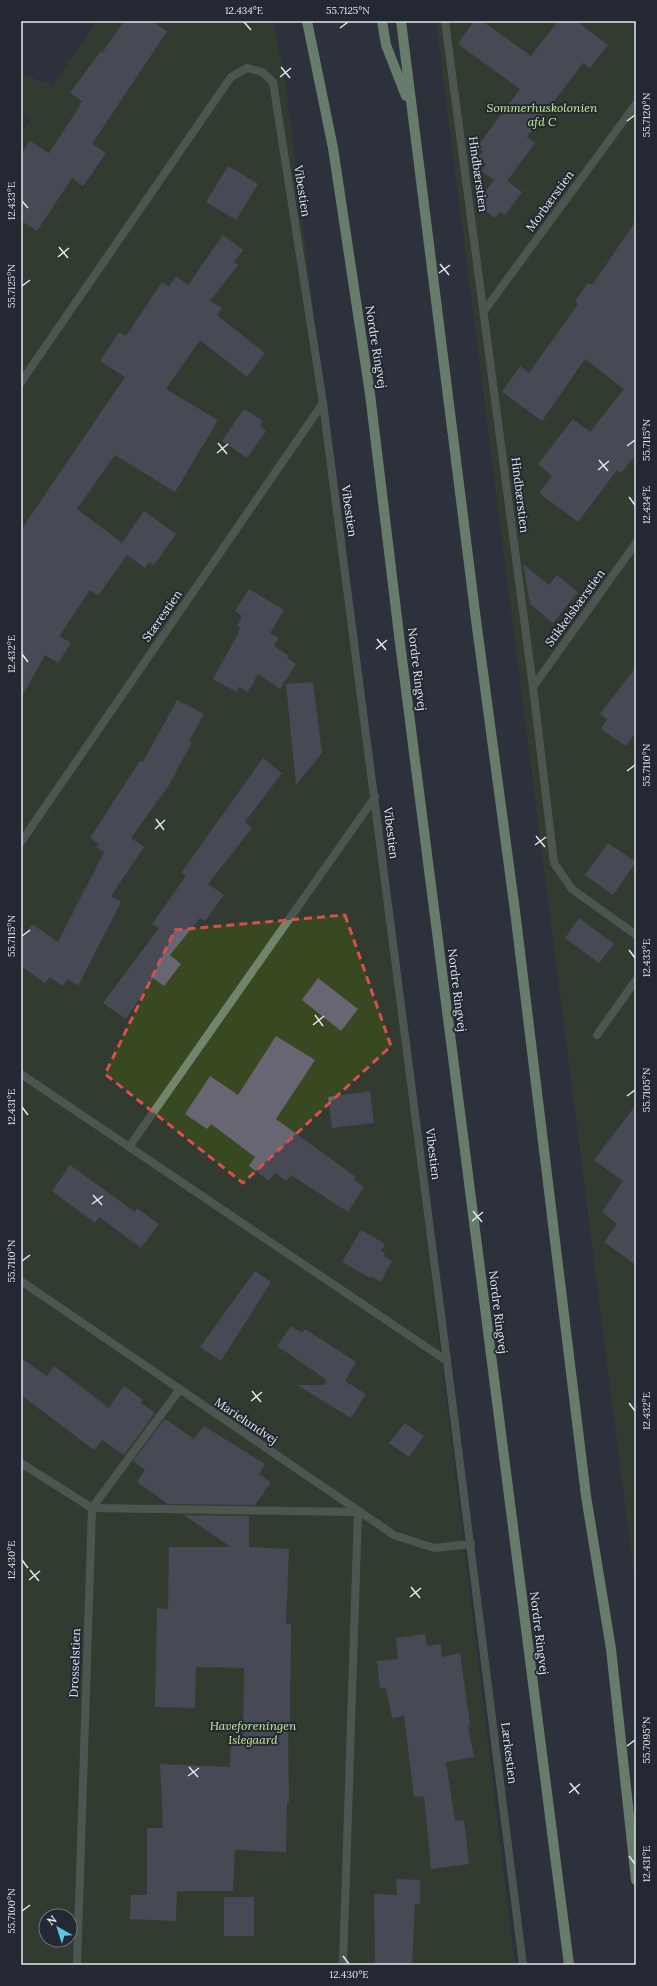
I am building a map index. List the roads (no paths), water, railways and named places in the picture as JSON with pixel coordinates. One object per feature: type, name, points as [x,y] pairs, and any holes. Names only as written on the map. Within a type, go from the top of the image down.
[{"type":"main road","name":"Nordre Ringvej","points":[[307,21],[333,148],[370,394],[399,636],[569,1965]]},
{"type":"main road","points":[[382,21],[386,45],[412,111]]},
{"type":"main road","points":[[401,21],[477,628],[515,910],[586,1496],[611,1650],[634,1850],[636,1880]]},
{"type":"street","name":"Hindbærstien","points":[[445,21],[533,687],[554,863],[572,889],[636,935]]},
{"type":"street","name":"Vibestien","points":[[21,382],[231,77],[248,68],[262,72],[273,82],[323,403],[471,1544]]},
{"type":"street","name":"Morbærstien","points":[[484,311],[636,104]]},
{"type":"street","name":"Stærestien","points":[[21,842],[323,403]]},
{"type":"street","name":"Stikkelsbærstien","points":[[533,687],[636,543]]},
{"type":"street","points":[[129,1147],[375,797]]},
{"type":"street","points":[[597,1034],[636,980]]},
{"type":"street","points":[[21,1074],[448,1361]]},
{"type":"street","name":"Marielundvej","points":[[21,1280],[358,1512],[394,1535],[434,1548],[471,1544]]},
{"type":"street","points":[[92,1508],[180,1390]]},
{"type":"street","points":[[21,1463],[92,1508],[358,1512],[343,1965]]},
{"type":"street","name":"Drosselstien","points":[[77,1965],[92,1508]]},
{"type":"street","name":"Lærkestien","points":[[471,1544],[523,1965]]},
{"type":"park label","name":"Sommerhuskolonien afd C","points":[[542,115]]},
{"type":"park label","name":"Haveforeningen Islegaard","points":[[253,1733]]}]
